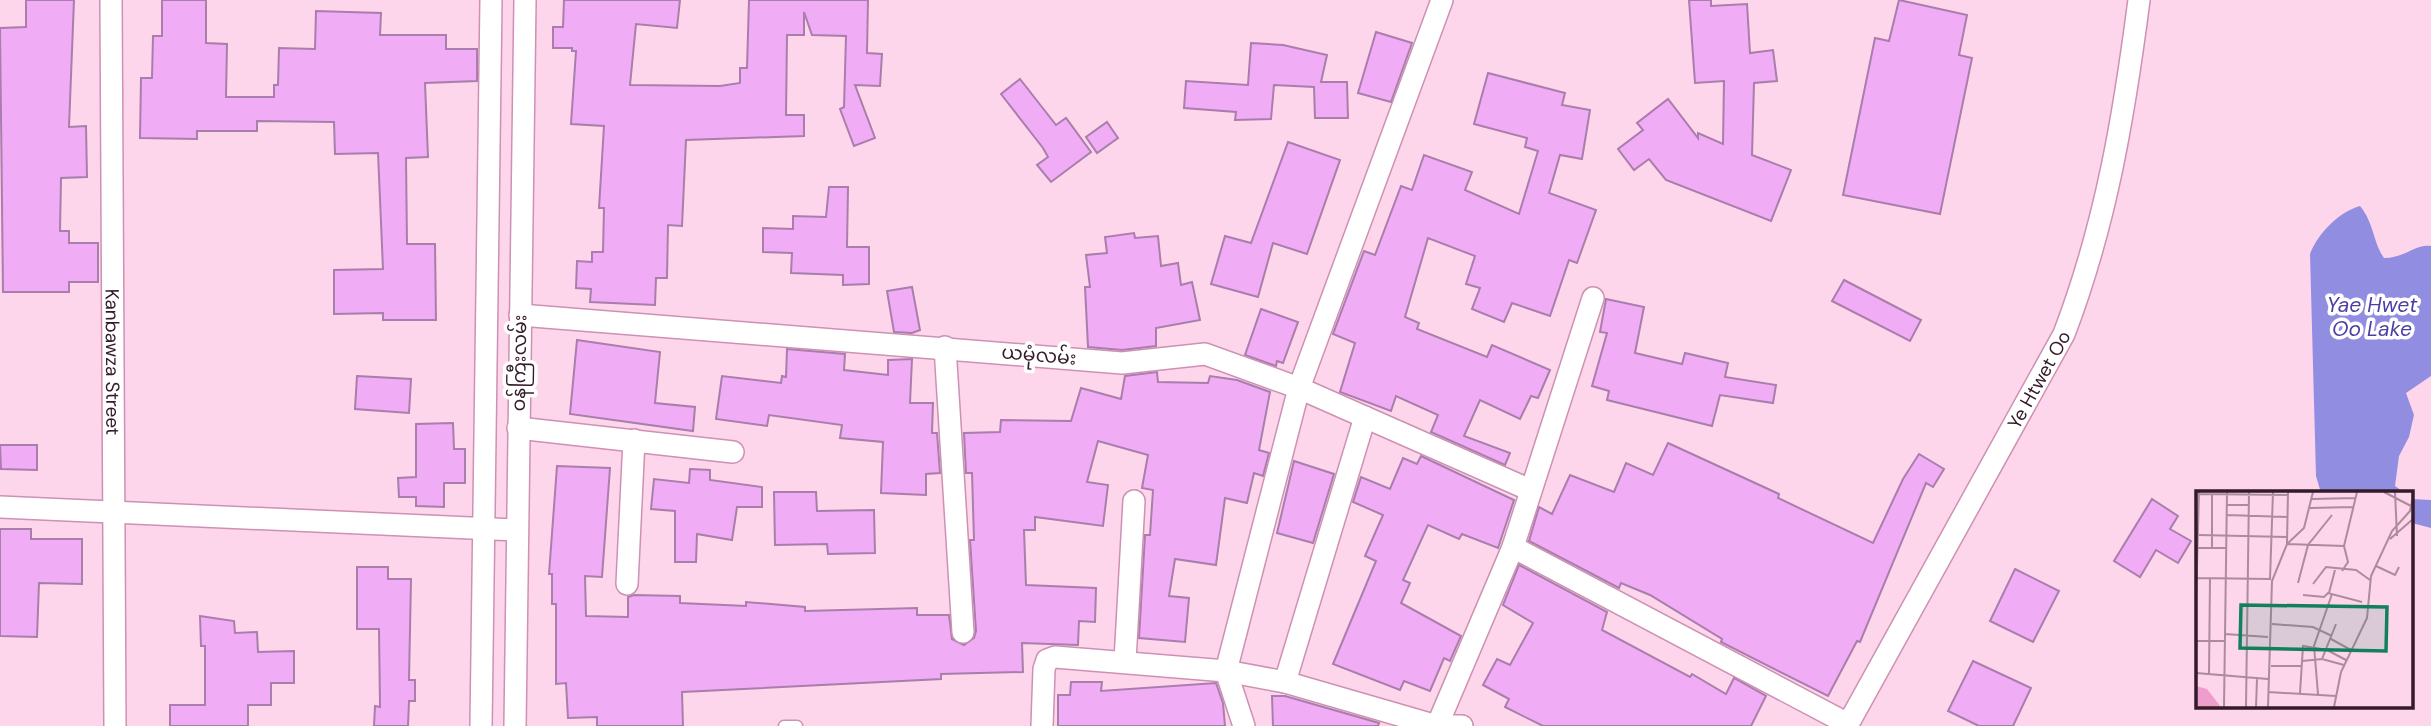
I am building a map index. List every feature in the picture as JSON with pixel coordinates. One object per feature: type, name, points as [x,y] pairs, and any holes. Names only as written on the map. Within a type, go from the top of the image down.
[{"type":"street","name":"Kanbawza Street","points":[[111,0],[115,726]]},
{"type":"street","name":"ဝန်ကြီးလမ်း","points":[[481,726],[491,0]]},
{"type":"street","name":"ဝန်ကြီးလမ်း","points":[[515,726],[525,0]]},
{"type":"street","points":[[1244,726],[1226,671],[1300,388],[1442,0]]},
{"type":"street","name":"Ye Htwet Oo","points":[[1848,725],[2064,334],[2087,273],[2113,173],[2138,0]]},
{"type":"street","points":[[1437,726],[1513,547],[1593,298]]},
{"type":"street","name":"ယမုံလမ်း","points":[[520,315],[1122,363],[1205,354],[1300,388],[1530,490]]},
{"type":"street","points":[[945,347],[963,632]]},
{"type":"street","points":[[1285,682],[1365,417]]},
{"type":"street","points":[[518,428],[733,452]]},
{"type":"street","points":[[627,584],[634,440]]},
{"type":"street","points":[[1125,661],[1134,501]]},
{"type":"street","points":[[0,507],[517,530]]},
{"type":"street","points":[[1513,547],[1848,725]]},
{"type":"street","points":[[1042,726],[1047,660],[1055,657],[1226,671],[1285,682],[1437,726],[1462,726]]},
{"type":"lane","points":[[784,726],[797,726]]},
{"type":"water","name":"Yae Hwet Oo Lake","points":[[2360,206],[2384,258],[2431,246],[2431,376],[2406,393],[2414,415],[2409,437],[2399,456],[2395,486],[2402,491],[2320,491],[2316,476],[2310,254],[2318,238],[2330,224]]},
{"type":"water","points":[[2414,499],[2431,500],[2431,528],[2414,524]]},
{"type":"building","points":[[26,0],[74,0],[69,127],[86,126],[87,177],[61,178],[60,231],[69,231],[69,243],[98,243],[98,282],[69,282],[69,292],[3,292],[0,28],[26,27]]},
{"type":"building","points":[[162,0],[206,0],[206,43],[227,44],[226,97],[274,97],[274,85],[278,85],[279,48],[315,49],[316,11],[381,13],[380,35],[446,35],[446,49],[477,49],[477,81],[425,83],[428,157],[406,158],[407,244],[435,244],[436,320],[383,320],[383,313],[334,314],[334,270],[383,269],[378,153],[335,154],[334,122],[257,121],[257,131],[197,131],[197,139],[140,138],[141,78],[152,78],[153,36],[162,36]]},
{"type":"building","points":[[564,0],[680,0],[677,28],[636,24],[630,85],[720,86],[740,83],[740,68],[747,68],[749,0],[868,0],[867,53],[882,54],[880,86],[855,85],[875,138],[854,146],[840,109],[844,107],[846,36],[812,35],[804,12],[804,35],[787,35],[786,115],[804,115],[804,136],[686,140],[682,226],[668,225],[667,278],[656,278],[655,305],[590,302],[591,289],[576,288],[577,261],[592,262],[592,252],[603,252],[604,208],[599,208],[604,126],[571,124],[576,51],[572,51],[572,48],[553,48],[553,27],[563,27]]},
{"type":"building","points":[[1689,0],[1711,0],[1711,6],[1747,4],[1750,53],[1773,50],[1777,81],[1754,83],[1752,155],[1791,170],[1771,221],[1666,180],[1649,159],[1634,170],[1618,149],[1643,130],[1637,123],[1668,99],[1698,138],[1698,133],[1723,144],[1724,81],[1695,83]]},
{"type":"building","points":[[1899,0],[1967,15],[1959,55],[1972,58],[1940,214],[1843,195],[1875,38],[1889,41]]},
{"type":"building","points":[[1376,32],[1412,43],[1391,102],[1358,93]]},
{"type":"building","points":[[1251,43],[1283,45],[1327,55],[1321,82],[1347,82],[1348,118],[1315,118],[1314,87],[1274,85],[1271,119],[1235,120],[1236,112],[1184,108],[1186,81],[1248,85]]},
{"type":"building","points":[[1488,73],[1565,93],[1562,105],[1590,110],[1582,159],[1560,155],[1549,193],[1596,210],[1577,263],[1569,260],[1550,316],[1512,303],[1504,322],[1472,309],[1480,288],[1466,284],[1475,256],[1428,238],[1405,317],[1419,323],[1417,329],[1487,357],[1492,345],[1550,370],[1538,398],[1531,396],[1520,419],[1480,400],[1464,436],[1510,453],[1505,465],[1431,432],[1438,415],[1396,396],[1391,411],[1340,392],[1355,343],[1333,334],[1364,251],[1375,255],[1401,186],[1412,190],[1424,155],[1472,172],[1465,190],[1519,214],[1538,151],[1525,147],[1527,138],[1474,124]]},
{"type":"building","points":[[1020,79],[1056,125],[1066,118],[1091,152],[1051,182],[1037,165],[1048,157],[1043,148],[1001,94]]},
{"type":"building","points":[[1107,122],[1118,138],[1097,153],[1086,137]]},
{"type":"building","points":[[1288,142],[1340,160],[1307,254],[1273,243],[1258,297],[1211,284],[1225,236],[1251,243]]},
{"type":"building","points":[[829,187],[848,187],[847,247],[869,247],[869,284],[843,285],[843,275],[791,273],[792,253],[763,252],[763,228],[793,229],[793,216],[826,217]]},
{"type":"building","points":[[1134,233],[1135,238],[1158,236],[1161,266],[1178,263],[1181,285],[1192,282],[1200,320],[1156,328],[1156,346],[1122,350],[1088,347],[1085,287],[1090,287],[1086,255],[1107,253],[1105,237]]},
{"type":"building","points":[[1844,280],[1921,320],[1910,341],[1832,301]]},
{"type":"building","points":[[912,287],[920,330],[912,333],[894,332],[887,291]]},
{"type":"building","points":[[1606,299],[1644,307],[1635,353],[1682,364],[1685,353],[1728,363],[1725,377],[1776,385],[1773,403],[1720,395],[1712,426],[1607,400],[1609,391],[1592,386],[1607,333],[1600,332]]},
{"type":"building","points":[[1261,309],[1298,322],[1283,363],[1277,361],[1276,366],[1245,355]]},
{"type":"building","points":[[577,340],[660,352],[655,403],[695,407],[693,431],[570,414]]},
{"type":"building","points":[[787,349],[845,354],[844,370],[888,375],[888,360],[912,359],[910,403],[933,403],[932,433],[937,433],[940,473],[926,474],[926,495],[881,493],[883,442],[840,438],[842,425],[769,415],[767,426],[716,419],[722,376],[781,383],[782,376],[786,377]]},
{"type":"building","points":[[1157,372],[1158,382],[1208,383],[1210,376],[1237,380],[1270,392],[1259,450],[1269,453],[1263,476],[1254,473],[1247,503],[1225,498],[1216,565],[1175,559],[1169,596],[1189,598],[1185,642],[1139,638],[1145,535],[1150,535],[1153,490],[1142,488],[1148,455],[1098,441],[1087,482],[1108,485],[1103,526],[1035,517],[1035,530],[1024,530],[1026,585],[1096,588],[1095,622],[1079,621],[1078,645],[1022,643],[1023,672],[941,674],[941,679],[682,692],[683,726],[597,726],[597,717],[568,718],[566,683],[556,684],[556,604],[552,604],[552,574],[549,574],[557,466],[610,468],[602,577],[585,576],[586,616],[628,617],[628,597],[634,595],[680,596],[680,603],[746,606],[746,602],[805,607],[805,611],[917,608],[917,615],[949,615],[952,639],[964,645],[974,638],[976,631],[970,540],[974,540],[972,473],[966,473],[964,433],[1000,432],[1001,420],[1071,421],[1081,388],[1121,399],[1125,376]]},
{"type":"building","points":[[357,376],[411,379],[409,413],[355,409]]},
{"type":"building","points":[[453,423],[454,449],[465,449],[465,483],[444,483],[444,507],[416,506],[416,497],[399,497],[398,478],[416,477],[416,424]]},
{"type":"building","points":[[1668,443],[1779,494],[1778,498],[1873,543],[1903,479],[1919,454],[1944,469],[1933,487],[1926,483],[1860,642],[1857,641],[1828,696],[1721,642],[1722,639],[1650,595],[1621,583],[1619,588],[1529,541],[1539,507],[1552,514],[1570,475],[1614,492],[1626,463],[1653,475]]},
{"type":"building","points":[[0,445],[37,445],[37,470],[1,469]]},
{"type":"building","points":[[1421,456],[1514,500],[1498,548],[1462,534],[1459,539],[1428,525],[1403,580],[1410,583],[1401,603],[1461,636],[1450,661],[1444,658],[1430,691],[1404,681],[1400,690],[1333,664],[1376,561],[1365,556],[1383,515],[1353,502],[1361,477],[1390,489],[1403,458],[1417,464]]},
{"type":"building","points":[[1294,461],[1334,474],[1313,543],[1277,533]]},
{"type":"building","points":[[690,469],[710,470],[710,480],[762,487],[762,507],[737,507],[732,540],[697,534],[696,562],[675,562],[675,511],[651,509],[654,479],[689,483]]},
{"type":"building","points":[[774,492],[816,492],[817,511],[874,510],[875,553],[828,554],[827,544],[775,545]]},
{"type":"building","points":[[2152,499],[2178,516],[2170,529],[2191,541],[2178,563],[2156,550],[2140,577],[2114,561]]},
{"type":"building","points":[[0,529],[31,529],[31,539],[82,539],[82,584],[39,583],[37,637],[0,636]]},
{"type":"building","points":[[1519,565],[1607,612],[1602,630],[1690,677],[1692,674],[1726,694],[1734,678],[1766,696],[1751,726],[1543,726],[1505,707],[1509,699],[1483,685],[1497,659],[1510,665],[1533,623],[1503,605]]},
{"type":"building","points":[[357,567],[388,567],[388,579],[411,579],[409,680],[415,680],[415,701],[409,701],[408,726],[374,726],[375,706],[380,707],[379,629],[357,629]]},
{"type":"building","points":[[2015,569],[2059,591],[2033,642],[1990,621]]},
{"type":"building","points":[[200,616],[234,621],[235,633],[257,632],[258,652],[294,651],[294,683],[271,683],[271,705],[248,705],[248,726],[170,726],[170,705],[205,705],[205,646],[201,646]]},
{"type":"building","points":[[1973,661],[2031,688],[2013,726],[1979,726],[1948,711]]},
{"type":"building","points":[[1071,682],[1102,682],[1101,691],[1216,683],[1223,703],[1225,726],[1058,726],[1058,695],[1070,695]]},
{"type":"building","points":[[1272,696],[1285,696],[1379,723],[1378,726],[1273,726]]}]
